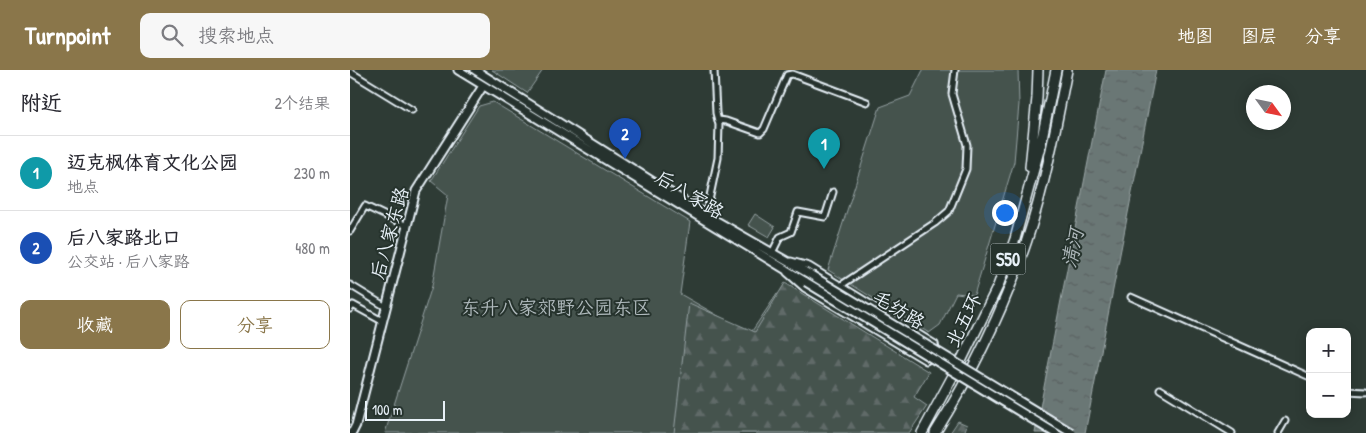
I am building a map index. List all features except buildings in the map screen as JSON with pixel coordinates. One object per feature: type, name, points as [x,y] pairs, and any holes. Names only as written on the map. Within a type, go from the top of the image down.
[{"type":"highway","points":[[1027,194],[1038,70]]},
{"type":"highway","name":"北五环","points":[[922,433],[962,359],[998,286],[1015,239],[1041,143],[1056,70]]},
{"type":"highway","name":"北五环","points":[[935,433],[966,381],[1024,248],[1052,145],[1067,70]]},
{"type":"main road","name":"后八家路","points":[[458,70],[781,262],[811,275]]},
{"type":"main road","name":"后八家路","points":[[476,70],[485,73],[706,215],[772,253],[806,282]]},
{"type":"main road","name":"后八家东路","points":[[352,433],[356,425],[416,191],[483,86]]},
{"type":"main road","name":"毛纺路","points":[[811,275],[1072,433]]},
{"type":"main road","name":"毛纺路","points":[[806,282],[1055,433]]},
{"type":"street","points":[[706,215],[718,158],[718,120],[714,70]]},
{"type":"street","points":[[840,286],[888,252],[935,223],[949,211],[966,169],[967,145],[952,94],[955,70]]},
{"type":"street","points":[[350,72],[412,110]]},
{"type":"street","points":[[718,120],[760,133],[764,129],[787,75],[792,74],[867,102]]},
{"type":"street","points":[[772,253],[780,237],[792,232],[798,212],[825,217],[833,192]]},
{"type":"street","points":[[350,231],[365,206],[407,226]]},
{"type":"street","name":"后八家路","points":[[781,262],[809,266],[935,344],[937,355],[926,361],[804,288],[781,262]]},
{"type":"street","points":[[350,285],[386,307]]},
{"type":"street","points":[[1131,297],[1306,376]]},
{"type":"street","points":[[351,306],[382,321]]},
{"type":"street","points":[[1160,389],[1232,433]]},
{"type":"street","points":[[1351,391],[1366,392]]},
{"type":"street","points":[[1020,407],[1061,433]]},
{"type":"street","points":[[1278,433],[1285,421]]},
{"type":"green space","points":[[492,70],[543,70],[527,93]]},
{"type":"green space","points":[[923,70],[1018,70],[1019,104],[1014,162],[974,295],[956,293],[940,325],[929,333],[828,270],[880,107],[910,96]]},
{"type":"green space","name":"东升八家郊野公园东区","points":[[493,102],[690,222],[680,294],[750,334],[777,294],[889,357],[886,433],[385,433],[432,286],[448,195],[431,181],[479,106]]},
{"type":"green space","points":[[755,214],[775,227],[769,237],[748,225]]},
{"type":"green space","points":[[785,283],[929,372],[914,397],[927,406],[909,433],[674,433],[689,303],[755,332]]},
{"type":"green space","points":[[958,421],[967,425],[964,433],[950,433]]},
{"type":"water","name":"清河","points":[[1106,70],[1156,70],[1085,433],[1035,433]]},
{"type":"place","name":"后八家路北口","points":[[625,159]]},
{"type":"place","name":"迈克枫体育文化公园","points":[[824,169]]}]
